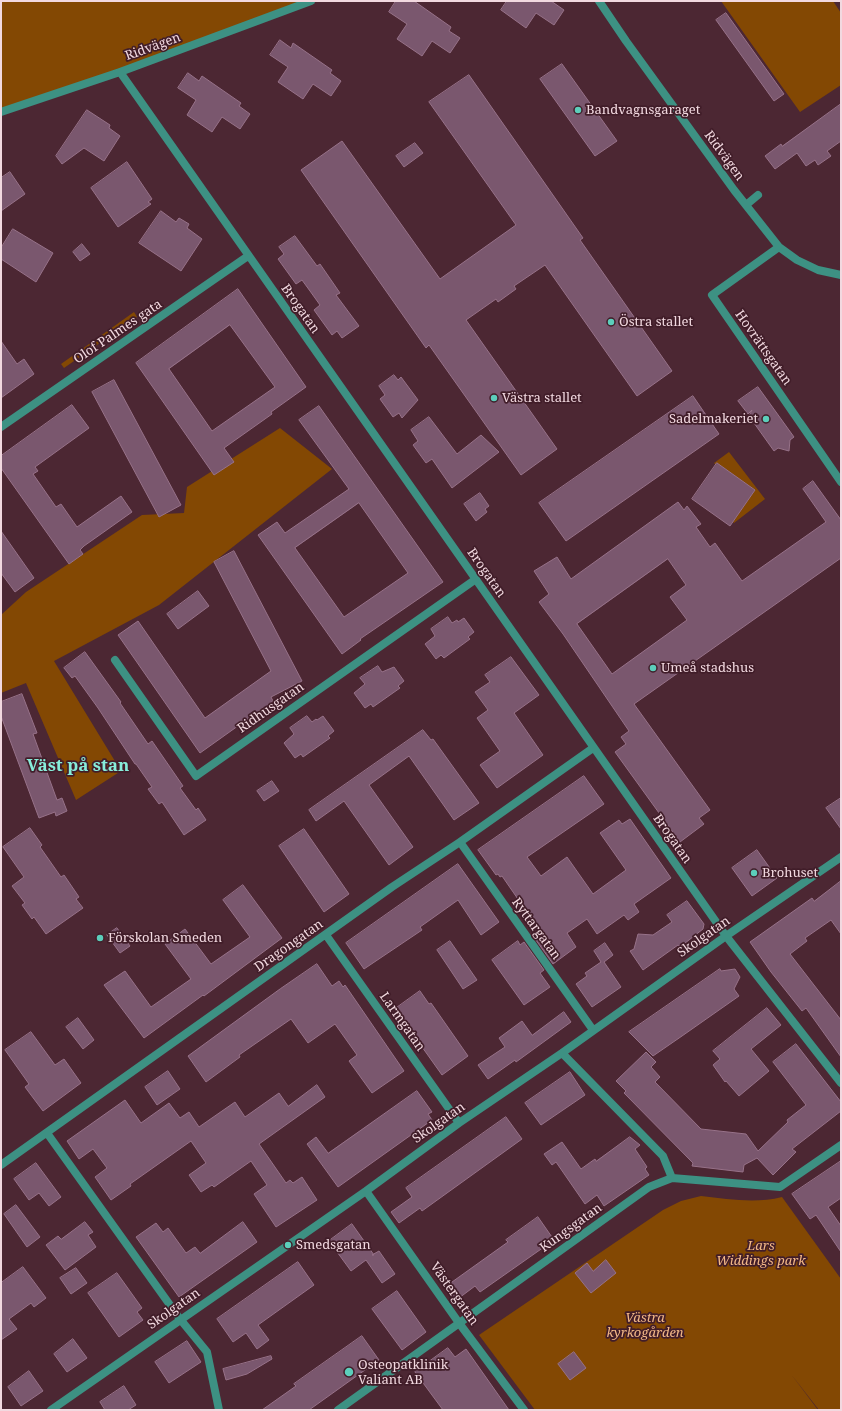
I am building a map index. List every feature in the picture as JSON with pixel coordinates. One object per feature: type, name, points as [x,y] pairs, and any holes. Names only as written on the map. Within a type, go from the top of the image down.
[{"type":"street","name":"Ridvägen","points":[[1,112],[120,72],[311,1]]},
{"type":"street","name":"Ridvägen","points":[[599,1],[626,41],[746,205],[779,247],[797,260],[818,270],[841,275]]},
{"type":"street","name":"Brogatan","points":[[120,72],[726,936],[841,1083]]},
{"type":"street","points":[[746,205],[758,195]]},
{"type":"street","name":"Hovrättsgatan","points":[[779,247],[712,295],[841,482]]},
{"type":"street","name":"Olof Palmes gata","points":[[1,427],[248,256]]},
{"type":"street","name":"Ridhusgatan","points":[[115,660],[196,776],[476,579]]},
{"type":"street","name":"Dragongatan","points":[[1,1165],[392,887],[460,842],[593,748]]},
{"type":"street","name":"Ryttargatan","points":[[460,842],[593,1030]]},
{"type":"street","name":"Skolgatan","points":[[51,1410],[366,1191],[459,1123],[562,1053],[726,936],[841,857]]},
{"type":"street","name":"Larmgatan","points":[[326,935],[459,1123]]},
{"type":"street","points":[[562,1053],[663,1156],[672,1178]]},
{"type":"street","points":[[47,1133],[180,1319],[207,1352],[219,1410]]},
{"type":"street","name":"Kungsgatan","points":[[338,1410],[649,1187],[672,1178],[780,1187],[841,1145]]},
{"type":"street","name":"Västergatan","points":[[366,1191],[459,1323],[524,1410]]},
{"type":"green space","points":[[1,1],[311,1],[1,112]]},
{"type":"green space","points":[[721,1],[833,1],[841,13],[841,85],[800,112]]},
{"type":"green space","points":[[134,312],[137,317],[64,368],[61,364]]},
{"type":"green space","points":[[280,428],[332,469],[159,605],[54,661],[121,771],[76,800],[26,683],[1,693],[1,615],[26,592],[142,515],[184,513],[187,487]]},
{"type":"green space","points":[[729,452],[765,499],[734,523],[733,522],[755,490],[717,463],[716,465],[714,463]]},
{"type":"green space","name":"Västra kyrkogården","points":[[701,1196],[752,1201],[782,1197],[841,1279],[841,1410],[819,1410],[791,1374],[818,1410],[535,1410],[479,1335],[663,1210],[681,1201]]},
{"type":"building","points":[[396,1],[414,1],[451,27],[449,31],[460,38],[450,53],[432,41],[422,56],[397,39],[407,24],[389,12]]},
{"type":"building","points":[[507,1],[551,1],[564,10],[554,25],[536,13],[526,28],[501,10]]},
{"type":"building","points":[[726,13],[784,94],[774,101],[716,20]]},
{"type":"building","points":[[280,40],[291,48],[293,43],[332,70],[330,73],[341,81],[331,96],[313,84],[303,99],[278,82],[288,67],[270,55]]},
{"type":"building","name":"Bandvagnsgaraget","points":[[562,64],[617,141],[595,156],[540,79]]},
{"type":"building","points":[[188,73],[199,81],[202,76],[241,103],[239,106],[250,114],[240,129],[222,117],[212,132],[187,115],[196,100],[178,88]]},
{"type":"building","points":[[469,75],[583,238],[580,240],[672,371],[637,396],[545,265],[514,286],[516,289],[498,302],[496,299],[466,320],[557,449],[521,475],[429,345],[426,348],[301,170],[342,141],[440,279],[516,225],[429,102]]},
{"type":"building","points":[[841,104],[841,141],[827,151],[831,156],[818,165],[815,160],[806,166],[797,153],[775,169],[765,156],[781,144],[782,146]]},
{"type":"building","points":[[87,110],[110,125],[109,128],[120,136],[104,161],[84,148],[62,164],[56,156]]},
{"type":"building","points":[[415,143],[423,153],[404,167],[396,156]]},
{"type":"building","points":[[127,162],[152,199],[148,202],[151,204],[118,227],[91,188]]},
{"type":"building","points":[[10,172],[25,194],[1,211],[1,178]]},
{"type":"building","points":[[161,211],[176,222],[179,218],[189,224],[187,228],[202,239],[181,271],[139,243]]},
{"type":"building","points":[[13,229],[53,253],[36,282],[1,259],[1,248]]},
{"type":"building","points":[[295,236],[317,266],[320,264],[340,293],[336,295],[359,326],[342,338],[337,331],[332,335],[314,310],[320,305],[302,280],[296,284],[278,259],[284,254],[279,247]]},
{"type":"building","points":[[82,244],[90,254],[80,261],[73,252]]},
{"type":"building","points":[[238,289],[306,387],[271,412],[272,414],[224,448],[234,462],[214,475],[136,363]],"holes":[[[230,325],[275,387],[212,431],[169,369]]]},
{"type":"building","points":[[1,341],[17,364],[24,359],[34,374],[1,398]]},
{"type":"building","points":[[394,375],[398,380],[401,377],[418,400],[402,418],[399,413],[393,417],[380,399],[385,395],[379,386]]},
{"type":"building","points":[[114,380],[181,505],[159,517],[92,392]]},
{"type":"building","name":"Sadelmakeriet","points":[[758,387],[794,437],[790,440],[789,451],[778,448],[774,451],[749,416],[752,410],[748,414],[738,401]]},
{"type":"building","points":[[693,396],[719,434],[566,541],[539,503]]},
{"type":"building","points":[[72,405],[89,428],[35,467],[38,471],[33,474],[56,507],[61,504],[77,527],[121,496],[132,512],[84,546],[80,550],[83,554],[69,564],[1,468],[1,456]]},
{"type":"building","points":[[319,406],[443,582],[360,639],[361,640],[342,654],[258,535],[277,522],[285,533],[349,489],[299,420]],"holes":[[[359,503],[408,573],[344,617],[295,548]]]},
{"type":"building","points":[[429,417],[457,454],[481,435],[499,452],[452,488],[432,459],[426,463],[413,445],[418,441],[411,430]]},
{"type":"building","points":[[717,463],[755,490],[730,526],[692,499]]},
{"type":"building","name":"Umeå stadshus","points":[[813,481],[841,520],[841,558],[634,704],[710,810],[699,818],[704,824],[680,842],[615,752],[626,744],[621,737],[629,731],[563,634],[539,602],[549,594],[534,571],[557,557],[571,579],[678,502],[684,510],[687,506],[701,524],[696,527],[710,547],[715,543],[742,581],[826,522],[803,489]],"holes":[[[668,559],[686,585],[670,597],[687,620],[612,674],[577,624]]]},
{"type":"building","points":[[480,493],[489,506],[485,509],[487,512],[476,521],[464,504]]},
{"type":"building","points":[[1,531],[34,578],[15,592],[1,573]]},
{"type":"building","points":[[234,551],[302,681],[271,697],[273,701],[200,753],[118,635],[138,621],[205,718],[271,671],[214,562]]},
{"type":"building","points":[[198,591],[209,606],[178,629],[167,614]]},
{"type":"building","points":[[448,617],[452,623],[457,620],[458,622],[464,618],[474,632],[468,637],[470,639],[444,658],[441,655],[436,659],[425,644],[435,636],[431,629]]},
{"type":"building","points":[[85,652],[121,702],[120,703],[148,744],[152,741],[183,786],[180,788],[196,810],[198,808],[206,820],[184,835],[162,802],[159,804],[148,789],[152,787],[98,708],[75,676],[72,678],[64,668]]},
{"type":"building","points":[[511,657],[539,695],[514,713],[543,755],[497,788],[480,765],[500,751],[477,718],[488,710],[475,692],[490,682],[485,675]]},
{"type":"building","points":[[378,666],[382,672],[394,667],[404,681],[398,686],[400,688],[373,707],[371,704],[365,708],[354,693],[365,684],[360,678]]},
{"type":"building","points":[[22,694],[37,733],[33,734],[57,800],[62,798],[67,811],[56,816],[55,812],[39,818],[1,716],[1,702]]},
{"type":"building","points":[[307,716],[312,722],[323,716],[334,731],[328,736],[330,738],[303,757],[301,754],[295,758],[284,743],[294,734],[290,728]]},
{"type":"building","points":[[423,730],[431,740],[433,739],[479,803],[454,820],[409,756],[369,785],[413,847],[389,865],[344,801],[316,821],[309,810]]},
{"type":"building","points":[[584,776],[604,804],[527,857],[541,876],[567,857],[593,894],[626,870],[600,833],[619,820],[622,824],[630,819],[671,878],[634,904],[639,912],[628,920],[624,915],[597,934],[587,919],[567,933],[576,947],[553,964],[533,936],[540,931],[502,876],[500,877],[498,874],[496,875],[478,850]]},
{"type":"building","points":[[272,781],[279,791],[264,801],[257,791]]},
{"type":"building","points":[[841,798],[841,829],[826,808]]},
{"type":"building","points":[[30,828],[42,845],[40,847],[61,877],[64,875],[79,897],[76,899],[83,908],[46,934],[34,917],[32,919],[22,905],[25,903],[12,886],[24,877],[3,847]]},
{"type":"building","points":[[304,829],[349,894],[324,912],[279,846]]},
{"type":"building","name":"Brohuset","points":[[757,850],[777,878],[752,896],[732,868]]},
{"type":"building","points":[[458,864],[499,922],[481,935],[458,900],[420,927],[422,930],[364,969],[346,943]]},
{"type":"building","points":[[841,881],[841,934],[831,920],[805,938],[807,941],[790,954],[841,1020],[841,1057],[806,1008],[802,1011],[771,972],[750,942],[812,898],[814,901]]},
{"type":"building","points":[[243,885],[282,938],[144,1038],[104,985],[125,971],[151,1007],[191,979],[165,944],[185,929],[211,964],[250,937],[223,900]]},
{"type":"building","points":[[687,901],[704,924],[703,929],[680,947],[678,945],[643,970],[630,951],[634,949],[638,934],[653,935],[672,922],[667,915]]},
{"type":"building","points":[[117,928],[130,946],[120,953],[107,935]]},
{"type":"building","points":[[450,941],[477,980],[463,989],[437,950]]},
{"type":"building","points":[[518,941],[520,945],[524,942],[544,970],[540,973],[550,987],[524,1005],[492,960]]},
{"type":"building","points":[[605,943],[613,955],[604,962],[621,987],[592,1007],[576,984],[587,976],[585,973],[601,962],[594,951]]},
{"type":"building","points":[[317,964],[332,986],[339,981],[343,987],[345,985],[404,1071],[372,1093],[349,1061],[357,1055],[335,1024],[308,1043],[291,1019],[239,1055],[240,1057],[206,1082],[188,1056]]},
{"type":"building","points":[[720,969],[721,971],[735,969],[740,977],[734,989],[739,996],[682,1036],[653,1056],[629,1032]]},
{"type":"building","points":[[420,991],[429,1004],[431,1003],[468,1056],[442,1075],[395,1009]]},
{"type":"building","points":[[767,1008],[781,1025],[751,1049],[769,1071],[739,1096],[726,1081],[725,1082],[713,1065],[720,1059],[713,1051]]},
{"type":"building","points":[[564,1012],[571,1022],[516,1062],[515,1060],[488,1079],[478,1065],[505,1047],[499,1038],[522,1021],[532,1035]]},
{"type":"building","points":[[78,1018],[94,1040],[83,1049],[66,1027]]},
{"type":"building","points":[[31,1032],[55,1065],[64,1059],[81,1083],[43,1111],[25,1087],[29,1084],[5,1050]]},
{"type":"building","points":[[796,1044],[841,1102],[841,1111],[792,1149],[796,1152],[773,1175],[757,1158],[744,1165],[743,1172],[692,1166],[693,1163],[624,1093],[626,1091],[616,1081],[646,1052],[656,1062],[651,1067],[660,1077],[655,1082],[701,1129],[746,1134],[758,1151],[788,1122],[787,1120],[806,1105],[773,1062]]},
{"type":"building","points":[[168,1071],[180,1089],[157,1105],[145,1087]]},
{"type":"building","points":[[570,1072],[585,1095],[541,1125],[525,1103]]},
{"type":"building","points":[[317,1085],[325,1097],[259,1144],[286,1183],[290,1180],[293,1183],[302,1177],[317,1200],[276,1227],[254,1194],[267,1185],[251,1161],[214,1187],[212,1185],[201,1192],[189,1175],[206,1163],[191,1141],[130,1184],[131,1186],[111,1200],[95,1177],[107,1168],[93,1149],[79,1159],[67,1141],[125,1100],[141,1123],[169,1103],[180,1118],[189,1112],[199,1127],[235,1102],[245,1117],[279,1093],[288,1106]]},
{"type":"building","points":[[417,1091],[432,1112],[428,1114],[432,1120],[338,1187],[307,1144],[316,1137],[328,1153]]},
{"type":"building","points":[[506,1117],[522,1139],[422,1211],[420,1208],[399,1223],[391,1212],[412,1197],[406,1188]]},
{"type":"building","points":[[630,1137],[640,1145],[635,1149],[647,1167],[645,1169],[649,1175],[604,1206],[597,1195],[585,1204],[556,1162],[552,1165],[544,1154],[562,1142],[581,1169],[595,1159],[596,1161]]},
{"type":"building","points":[[841,1161],[841,1198],[828,1207],[841,1226],[841,1252],[816,1215],[810,1219],[792,1194]]},
{"type":"building","points":[[36,1163],[61,1197],[49,1206],[39,1193],[29,1200],[14,1179]]},
{"type":"building","points":[[16,1205],[40,1237],[27,1247],[4,1214]]},
{"type":"building","points":[[538,1217],[554,1240],[480,1292],[475,1286],[455,1301],[445,1287],[508,1242],[506,1240]]},
{"type":"building","points":[[85,1222],[93,1232],[88,1235],[96,1247],[65,1270],[46,1245],[58,1236],[61,1239]]},
{"type":"building","points":[[243,1222],[257,1242],[179,1297],[136,1237],[156,1223],[163,1232],[168,1228],[186,1253],[195,1247],[200,1253]]},
{"type":"building","points":[[352,1224],[373,1254],[379,1251],[395,1274],[382,1283],[366,1260],[351,1271],[329,1241]]},
{"type":"building","points":[[606,1260],[616,1273],[591,1293],[575,1273],[587,1263],[593,1271]]},
{"type":"building","points":[[298,1262],[314,1285],[258,1325],[269,1340],[257,1349],[246,1333],[233,1342],[217,1319]]},
{"type":"building","points":[[23,1267],[46,1298],[34,1307],[31,1303],[9,1319],[17,1329],[1,1340],[1,1283]]},
{"type":"building","points":[[76,1268],[87,1283],[71,1294],[60,1278]]},
{"type":"building","points":[[117,1273],[142,1308],[137,1312],[143,1320],[119,1337],[88,1293]]},
{"type":"building","points":[[397,1291],[426,1332],[402,1350],[372,1309]]},
{"type":"building","points":[[362,1336],[379,1360],[309,1410],[262,1410],[296,1386],[294,1384]]},
{"type":"building","points":[[73,1339],[87,1358],[67,1372],[54,1354]]},
{"type":"building","points":[[187,1341],[201,1362],[169,1383],[155,1362]]},
{"type":"building","points":[[448,1348],[455,1357],[466,1349],[509,1410],[443,1410],[415,1372]]},
{"type":"building","points":[[574,1352],[586,1368],[570,1380],[558,1364]]},
{"type":"building","points":[[271,1356],[272,1359],[247,1374],[226,1380],[223,1369]]},
{"type":"building","points":[[29,1371],[43,1391],[21,1406],[8,1387]]},
{"type":"building","points":[[124,1386],[136,1405],[128,1410],[105,1410],[100,1402]]},
{"type":"place","name":"Bandvagnsgaraget","points":[[578,110]]},
{"type":"place","name":"Östra stallet","points":[[611,322]]},
{"type":"place","name":"Västra stallet","points":[[494,398]]},
{"type":"place","name":"Sadelmakeriet","points":[[766,419]]},
{"type":"place","name":"Umeå stadshus","points":[[653,668]]},
{"type":"place","name":"Brohuset","points":[[754,873]]},
{"type":"place","name":"Förskolan Smeden","points":[[100,938]]},
{"type":"place","name":"Smedsgatan","points":[[288,1245]]},
{"type":"place","name":"Osteopatklinik Valiant AB","points":[[349,1372]]},
{"type":"district","name":"Väst på stan","points":[[78,766]]},
{"type":"park label","name":"Lars Widdings park","points":[[761,1254]]}]
